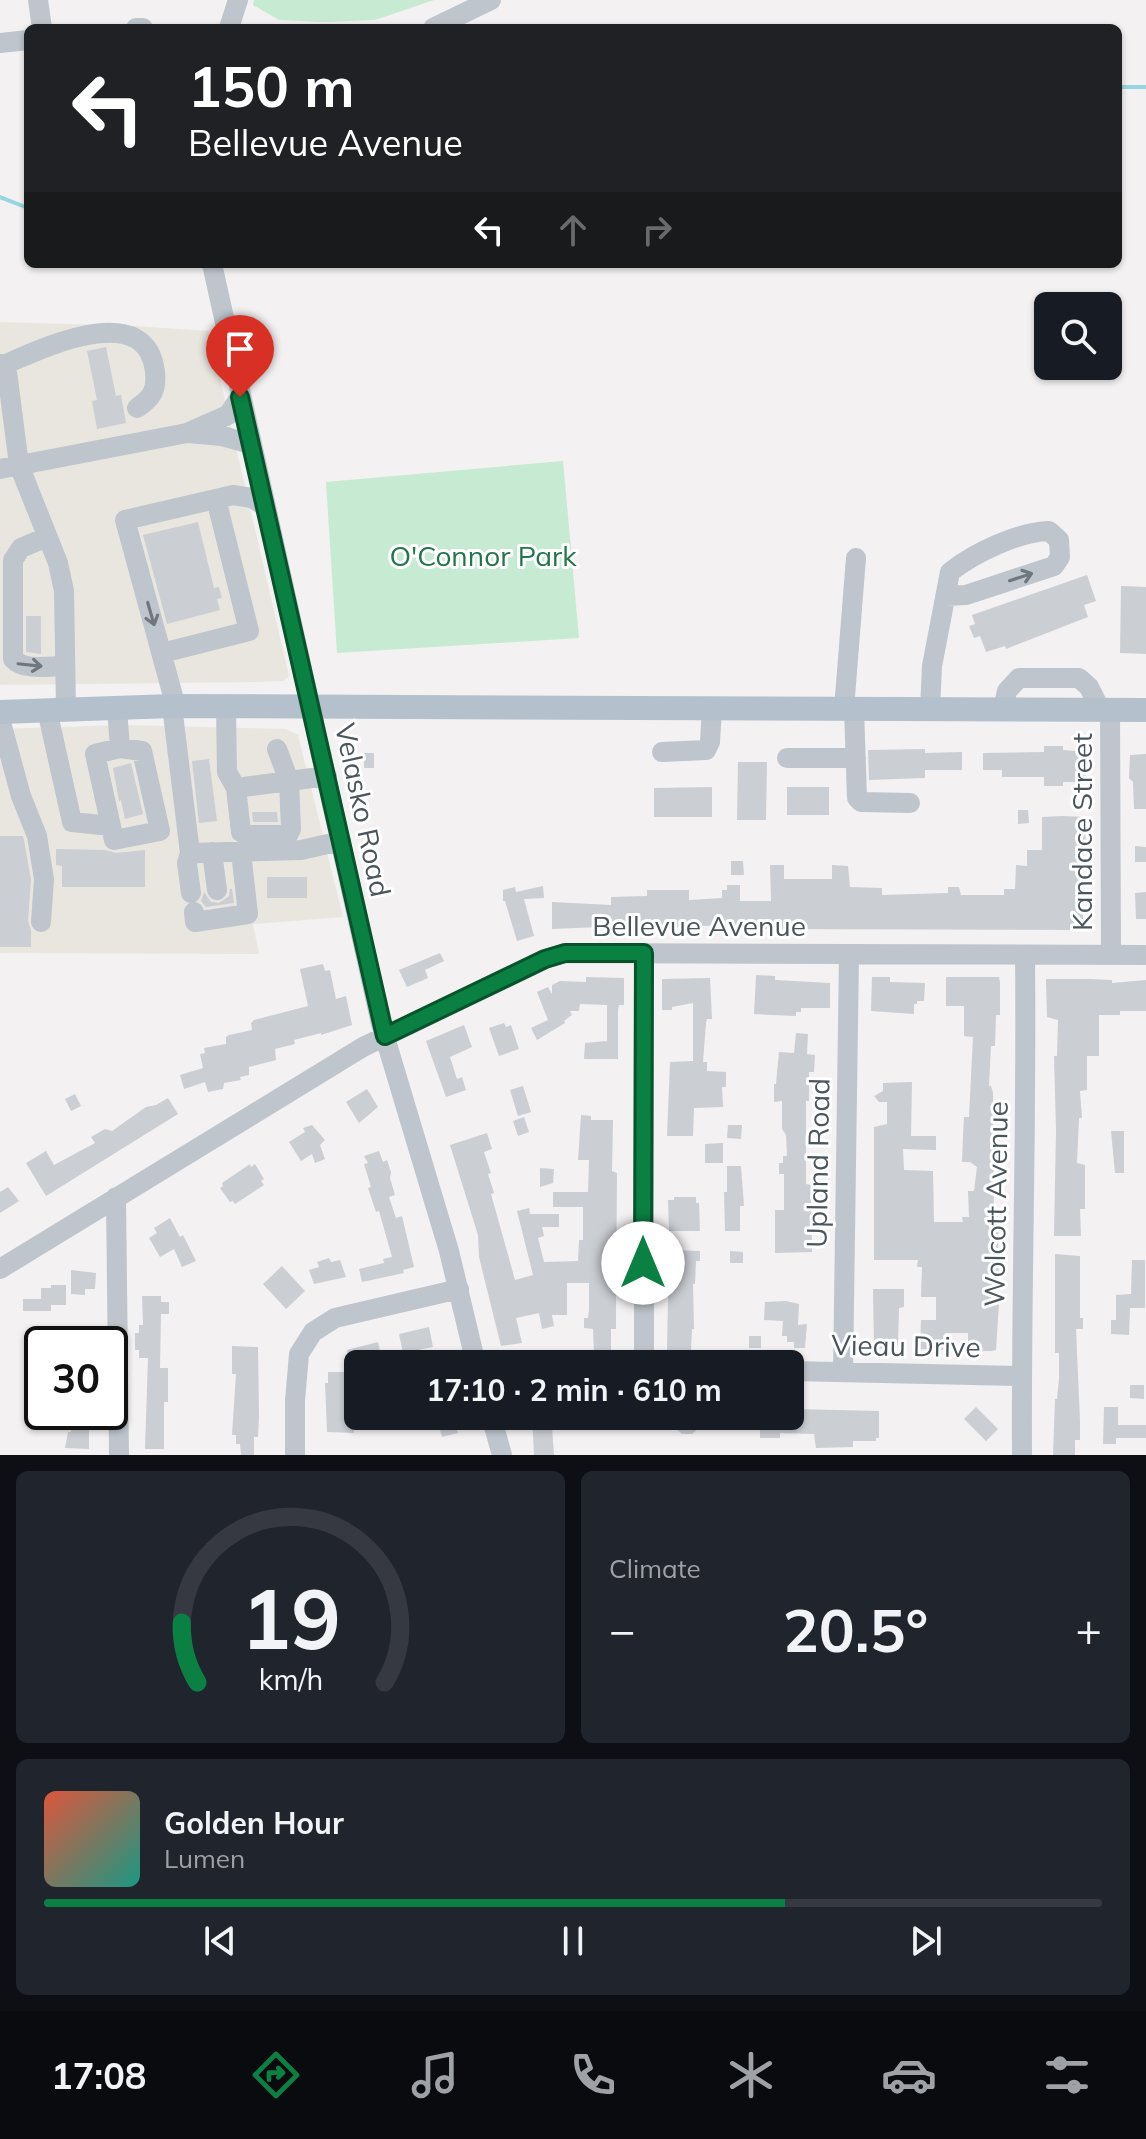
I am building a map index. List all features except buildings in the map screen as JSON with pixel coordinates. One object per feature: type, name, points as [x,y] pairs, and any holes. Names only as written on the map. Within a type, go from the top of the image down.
[{"type":"main road","points":[[0,712],[174,706],[312,709],[1146,710]]},
{"type":"street","points":[[38,0],[41,24]]},
{"type":"street","points":[[230,24],[238,0]]},
{"type":"street","points":[[441,24],[491,0]]},
{"type":"street","points":[[0,43],[24,40]]},
{"type":"street","name":"Velasko Road","points":[[213,268],[385,1036],[459,1289],[473,1350]]},
{"type":"street","points":[[111,826],[72,822],[56,710],[65,666],[64,591],[58,563],[47,537],[9,467],[3,364],[62,342],[100,333],[125,333],[143,342],[154,359],[156,382],[151,399],[137,408]]},
{"type":"street","points":[[9,467],[187,433],[228,415],[240,397]]},
{"type":"street","points":[[187,433],[222,436],[251,444]]},
{"type":"street","points":[[219,905],[195,922],[174,706],[136,547],[242,490],[256,468]]},
{"type":"street","points":[[224,497],[252,498],[266,507]]},
{"type":"street","points":[[162,653],[249,631],[224,497]]},
{"type":"street","points":[[930,709],[932,666],[950,572],[968,557],[1036,532],[1049,531],[1059,540],[1060,557],[1054,566],[966,595],[946,596]]},
{"type":"street","points":[[47,537],[21,548],[13,560],[13,659],[25,666],[65,666]]},
{"type":"street","points":[[856,558],[849,709],[856,758],[857,798],[861,802],[910,803]]},
{"type":"street","points":[[226,707],[227,772],[236,788],[241,832],[246,835],[288,835],[291,829],[289,781],[277,749]]},
{"type":"street","points":[[117,708],[120,748]]},
{"type":"street","points":[[662,752],[698,753],[706,750],[710,742],[712,708]]},
{"type":"street","name":"Kandace Street","points":[[1105,709],[1111,955]]},
{"type":"street","points":[[0,719],[21,796],[37,836],[44,879],[41,922]]},
{"type":"street","points":[[120,748],[142,751],[157,816],[160,831],[114,840],[95,754],[120,748]]},
{"type":"street","points":[[787,758],[856,758]]},
{"type":"street","points":[[236,788],[327,776]]},
{"type":"street","points":[[0,796],[21,796]]},
{"type":"street","points":[[157,816],[185,818]]},
{"type":"street","points":[[190,853],[301,850],[341,841]]},
{"type":"street","points":[[212,852],[219,905]]},
{"type":"street","points":[[219,905],[248,914],[241,852]]},
{"type":"street","name":"Bellevue Avenue","points":[[0,1269],[385,1036],[545,959],[565,953],[1146,955]]},
{"type":"street","points":[[644,953],[644,1350]]},
{"type":"street","name":"Upland Road","points":[[843,1373],[849,954]]},
{"type":"street","name":"Wolcott Avenue","points":[[1022,1455],[1027,1087],[1025,955]]},
{"type":"street","points":[[116,1197],[119,1455]]},
{"type":"street","points":[[295,1455],[299,1354],[313,1332],[335,1318],[459,1289]]},
{"type":"street","name":"Vieau Drive","points":[[804,1372],[1022,1376]]},
{"type":"street","points":[[495,1430],[502,1455]]},
{"type":"shaded area","points":[[0,322],[209,331],[289,676],[283,681],[0,685]]},
{"type":"shaded area","points":[[123,725],[286,729],[298,735],[343,917],[253,924],[259,954],[0,953],[0,729]]},
{"type":"green space","points":[[254,0],[434,0],[375,20],[323,22],[279,20],[253,5]]},
{"type":"green space","name":"O'Connor Park","points":[[563,461],[579,638],[337,653],[326,482]]},
{"type":"waterway","points":[[1122,87],[1146,87]]},
{"type":"waterway","points":[[0,197],[24,206]]},
{"type":"route","points":[[240,397],[385,1036],[545,959],[565,953],[644,953],[643,1263]]}]
